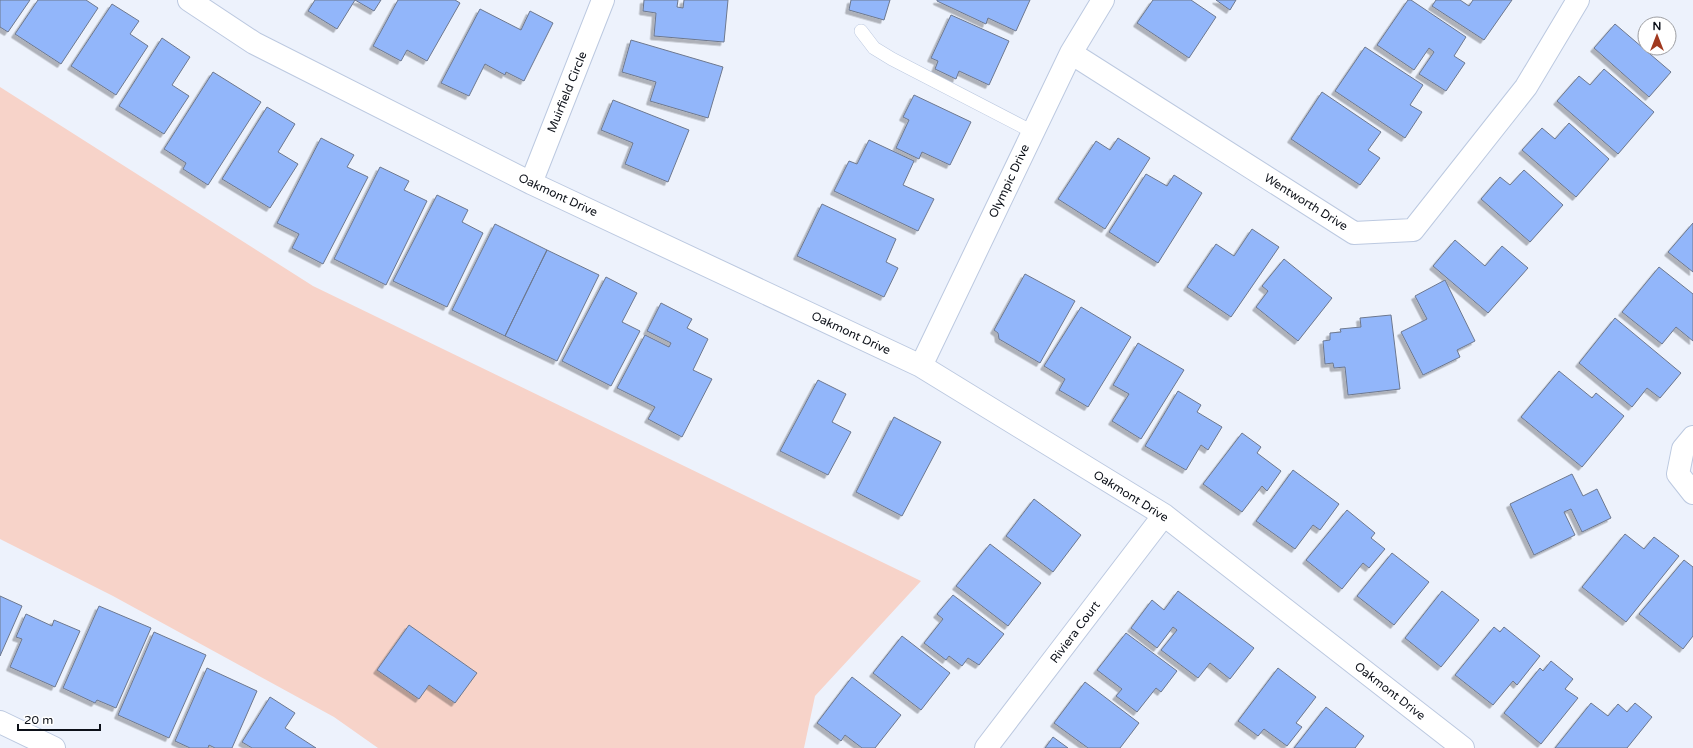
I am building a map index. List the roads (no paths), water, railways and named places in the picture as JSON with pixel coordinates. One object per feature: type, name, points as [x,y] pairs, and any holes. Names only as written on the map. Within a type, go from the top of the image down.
[{"type":"street","name":"Oakmont Drive","points":[[189,0],[254,43],[531,183],[921,366],[1164,515],[1464,748]]},
{"type":"street","name":"Muirfield Circle","points":[[531,183],[604,0]]},
{"type":"street","name":"Olympic Drive","points":[[921,366],[1070,53],[1103,0]]},
{"type":"street","name":"Wentworth Drive","points":[[1070,53],[1354,233],[1413,230],[1526,87],[1578,0]]},
{"type":"street","points":[[1693,437],[1683,450],[1678,474],[1693,493]]},
{"type":"street","name":"Riviera Court","points":[[986,748],[1164,515]]},
{"type":"street","points":[[0,722],[54,748]]},
{"type":"lane","points":[[861,31],[874,48],[892,59],[1033,132]]}]
